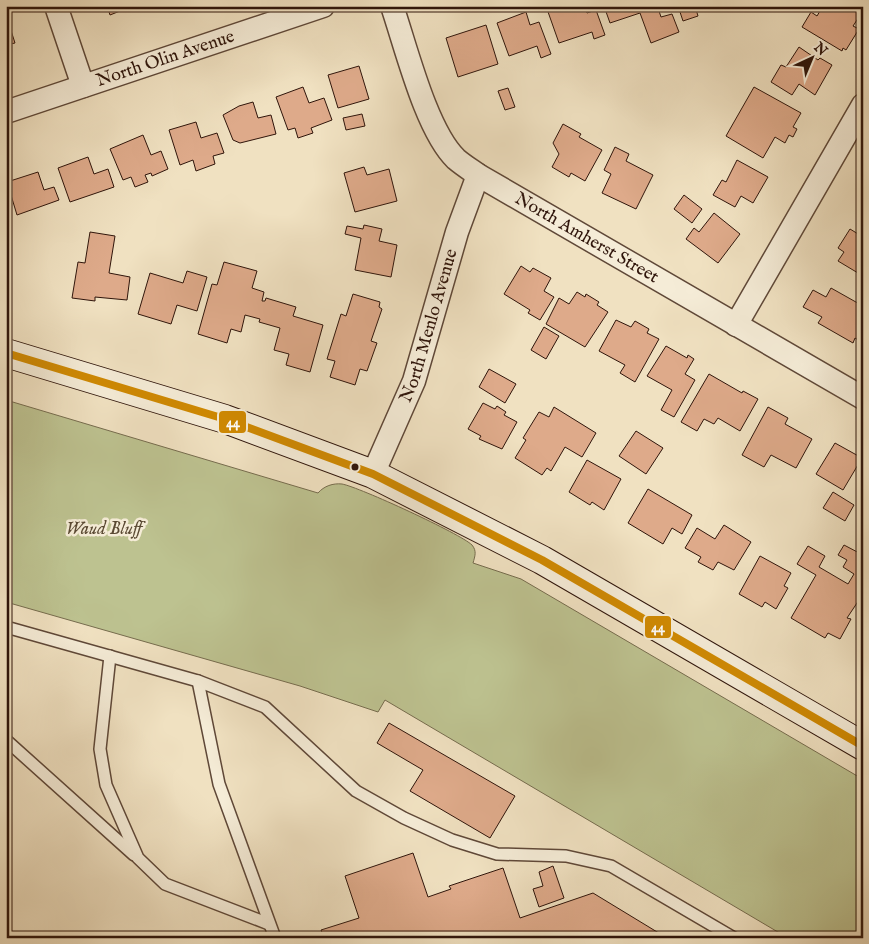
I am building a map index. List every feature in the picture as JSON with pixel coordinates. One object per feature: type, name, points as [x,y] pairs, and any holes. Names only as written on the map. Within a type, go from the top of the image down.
[{"type":"main road","points":[[6,353],[224,419],[373,474],[542,560],[863,746]]},
{"type":"street","points":[[56,6],[83,86]]},
{"type":"street","name":"North Olin Avenue","points":[[6,112],[323,6]]},
{"type":"street","name":"North Amherst Street","points":[[392,6],[430,116],[443,141],[456,159],[478,176],[863,398]]},
{"type":"street","points":[[736,325],[863,105]]},
{"type":"street","name":"North Menlo Avenue","points":[[373,474],[414,382],[457,232],[478,176]]},
{"type":"lane","points":[[6,627],[198,681],[265,707],[356,791],[404,818],[452,840],[497,854],[566,856],[611,866],[734,938]]},
{"type":"lane","points":[[110,656],[100,749],[106,786],[138,858]]},
{"type":"lane","points":[[198,681],[219,784],[275,938]]},
{"type":"lane","points":[[6,740],[165,884],[269,924]]},
{"type":"green space","name":"Waud Bluff","points":[[6,400],[318,493],[323,488],[342,484],[388,502],[464,539],[474,547],[475,556],[473,563],[521,579],[859,777],[863,780],[863,938],[788,938],[385,700],[378,712],[300,686],[6,602]]},
{"type":"building","points":[[107,6],[130,6],[130,7],[110,15]]},
{"type":"building","points":[[556,6],[584,6],[587,13],[596,10],[605,35],[594,39],[592,32],[559,43],[547,9]]},
{"type":"building","points":[[604,6],[658,8],[661,17],[672,14],[679,32],[651,43],[640,13],[610,23]]},
{"type":"building","points":[[678,6],[695,6],[698,16],[683,21]]},
{"type":"building","points":[[823,6],[863,6],[863,11],[853,26],[859,29],[846,50],[843,48],[842,51],[802,27],[811,12],[817,16]]},
{"type":"building","points":[[526,12],[530,25],[539,22],[551,54],[541,58],[537,46],[509,56],[497,23]]},
{"type":"building","points":[[6,15],[15,43],[6,45]]},
{"type":"building","points":[[486,25],[498,64],[458,77],[446,38]]},
{"type":"building","points":[[799,47],[818,60],[820,58],[832,65],[815,95],[799,84],[792,95],[771,82],[781,65],[786,67]]},
{"type":"building","points":[[359,66],[369,99],[338,108],[328,75]]},
{"type":"building","points":[[303,87],[309,103],[324,98],[332,120],[311,128],[313,133],[298,138],[295,128],[288,130],[276,97]]},
{"type":"building","points":[[754,87],[801,113],[793,127],[797,129],[793,137],[789,135],[785,143],[775,137],[763,158],[726,136]]},
{"type":"building","points":[[508,88],[515,107],[505,110],[498,91]]},
{"type":"building","points":[[253,102],[258,118],[271,115],[276,134],[240,143],[233,140],[223,115],[239,106]]},
{"type":"building","points":[[362,114],[365,126],[346,130],[343,118]]},
{"type":"building","points":[[196,122],[201,138],[217,133],[224,153],[213,156],[215,164],[196,171],[193,160],[180,165],[169,130]]},
{"type":"building","points":[[563,124],[581,134],[579,137],[602,150],[585,181],[571,173],[569,177],[552,167],[559,154],[553,143]]},
{"type":"building","points":[[143,135],[151,155],[161,151],[168,169],[152,176],[151,173],[145,175],[148,182],[135,187],[131,177],[123,180],[110,149]]},
{"type":"building","points":[[615,147],[629,154],[626,161],[653,175],[636,209],[602,193],[611,174],[604,170]]},
{"type":"building","points":[[88,157],[94,174],[108,169],[114,187],[70,202],[58,168]]},
{"type":"building","points":[[737,160],[768,177],[753,203],[741,196],[735,207],[713,195],[722,180],[726,182]]},
{"type":"building","points":[[364,167],[367,175],[389,169],[397,201],[355,212],[344,173]]},
{"type":"building","points":[[38,172],[44,190],[54,187],[59,200],[17,215],[7,182]]},
{"type":"building","points":[[684,195],[702,209],[692,223],[674,209]]},
{"type":"building","points":[[714,213],[740,234],[718,263],[686,239],[694,228],[699,232]]},
{"type":"building","points":[[364,225],[382,229],[379,241],[397,245],[391,277],[355,270],[361,238],[345,234],[347,226],[363,229]]},
{"type":"building","points":[[850,229],[863,237],[863,276],[838,261],[844,252],[838,248]]},
{"type":"building","points":[[90,232],[115,236],[109,273],[130,277],[127,300],[95,297],[95,301],[72,298],[78,262],[85,263]]},
{"type":"building","points":[[224,262],[257,271],[252,288],[264,292],[262,301],[265,301],[266,298],[296,307],[293,316],[323,325],[310,372],[286,365],[289,354],[274,350],[280,328],[259,322],[260,319],[245,315],[241,332],[231,329],[227,343],[198,334],[212,284],[217,285]]},
{"type":"building","points":[[521,266],[530,272],[533,268],[551,278],[544,291],[554,297],[540,320],[528,313],[530,310],[504,294]]},
{"type":"building","points":[[187,271],[207,277],[197,311],[177,305],[171,324],[138,314],[150,273],[183,283]]},
{"type":"building","points":[[831,288],[863,306],[863,343],[855,338],[853,343],[818,323],[822,317],[803,307],[813,290],[826,297]]},
{"type":"building","points":[[577,292],[585,297],[586,294],[599,302],[597,305],[608,312],[585,347],[546,324],[559,298],[569,304]]},
{"type":"building","points":[[353,294],[380,302],[379,307],[382,309],[371,341],[377,343],[367,371],[360,369],[355,385],[330,377],[335,361],[327,359],[341,314],[346,316]]},
{"type":"building","points":[[616,320],[631,327],[635,321],[649,329],[647,333],[659,339],[635,382],[620,373],[625,365],[599,351]]},
{"type":"building","points":[[544,327],[559,336],[546,359],[531,350]]},
{"type":"building","points":[[666,346],[687,358],[688,355],[694,359],[685,374],[695,380],[674,417],[661,410],[672,390],[647,376]]},
{"type":"building","points":[[489,369],[516,384],[505,403],[479,387]]},
{"type":"building","points":[[709,374],[742,393],[743,391],[758,399],[740,431],[718,418],[714,424],[704,419],[697,431],[681,422]]},
{"type":"building","points":[[483,403],[495,409],[497,406],[506,412],[504,415],[517,422],[502,449],[479,439],[481,436],[468,429]]},
{"type":"building","points":[[554,407],[596,433],[582,457],[565,447],[551,471],[547,468],[542,475],[515,458],[526,440],[523,438],[539,412],[549,417]]},
{"type":"building","points":[[768,407],[788,418],[785,424],[812,439],[796,468],[771,455],[764,467],[742,455]]},
{"type":"building","points":[[636,431],[663,448],[646,474],[619,456]]},
{"type":"building","points":[[835,443],[862,458],[843,490],[816,474]]},
{"type":"building","points":[[587,460],[621,479],[604,510],[592,502],[590,505],[569,492]]},
{"type":"building","points":[[648,489],[692,515],[682,534],[672,528],[663,544],[628,523]]},
{"type":"building","points":[[833,492],[854,505],[845,521],[823,508]]},
{"type":"building","points":[[724,525],[751,542],[734,570],[718,562],[713,570],[698,562],[701,557],[685,548],[697,528],[715,539]]},
{"type":"building","points":[[844,545],[863,555],[863,594],[847,618],[851,619],[840,639],[828,633],[825,638],[791,618],[816,575],[797,564],[808,546],[825,556],[819,567],[848,584],[854,574],[843,567],[847,560],[838,555]]},
{"type":"building","points":[[760,556],[791,573],[784,586],[788,588],[776,609],[765,602],[762,607],[739,594]]},
{"type":"building","points":[[389,723],[515,796],[490,838],[410,791],[423,770],[377,743]]},
{"type":"building","points":[[413,853],[428,897],[451,889],[449,886],[503,868],[520,918],[593,893],[667,938],[324,938],[321,930],[359,918],[345,876]]},
{"type":"building","points":[[553,866],[564,898],[539,907],[533,889],[543,886],[539,872]]},
{"type":"transit line","name":"44","points":[[6,353],[225,419],[373,474],[542,560],[863,746]]}]
